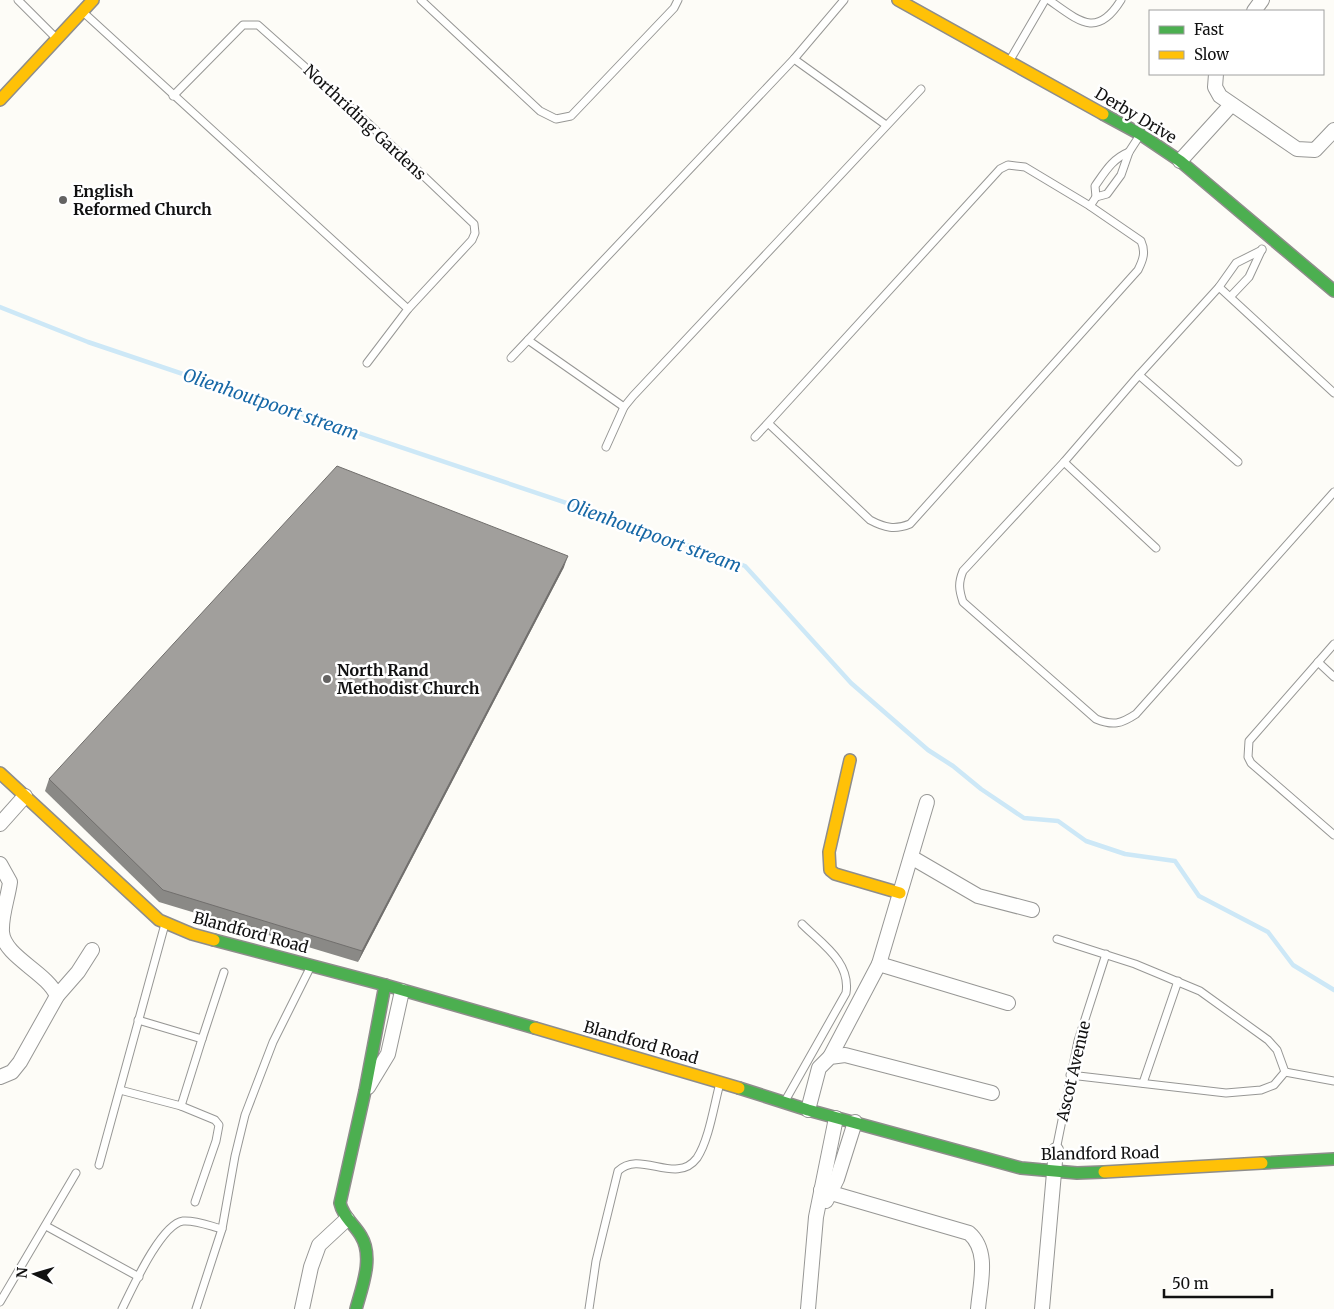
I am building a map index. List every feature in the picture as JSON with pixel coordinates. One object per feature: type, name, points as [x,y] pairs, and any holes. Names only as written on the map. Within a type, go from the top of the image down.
[{"type":"street","points":[[0,100],[56,38],[94,0]]},
{"type":"street","name":"Derby Drive","points":[[898,0],[1140,134],[1180,161],[1334,291]]},
{"type":"street","points":[[1216,75],[1215,87],[1220,96],[1297,149],[1305,151],[1315,150],[1334,130]]},
{"type":"street","points":[[1180,161],[1231,105]]},
{"type":"street","points":[[850,760],[829,852],[830,870],[835,874],[900,893]]},
{"type":"street","name":"Blandford Road","points":[[0,773],[165,924],[192,934],[385,986],[992,1162],[1052,1173],[1334,1160]]},
{"type":"street","points":[[0,824],[25,796]]},
{"type":"street","points":[[808,1110],[819,1068],[830,1057],[878,964],[927,802]]},
{"type":"street","points":[[910,857],[978,896],[1032,910]]},
{"type":"street","points":[[0,864],[10,882],[2,921],[5,941],[11,950],[46,980],[57,996]]},
{"type":"street","points":[[0,1077],[12,1072],[20,1062],[57,996],[74,978],[92,950]]},
{"type":"street","points":[[878,964],[1008,1003]]},
{"type":"street","points":[[356,1309],[366,1249],[360,1233],[341,1211],[341,1193],[365,1091],[385,986]]},
{"type":"street","points":[[365,1091],[388,1054],[402,991]]},
{"type":"street","points":[[830,1057],[845,1055],[992,1093]]},
{"type":"street","points":[[808,1309],[816,1217],[825,1191],[836,1118]]},
{"type":"street","points":[[825,1191],[837,1179],[855,1122]]},
{"type":"street","name":"Ascot Avenue","points":[[1042,1309],[1052,1173],[1056,1150]]},
{"type":"street","points":[[825,1191],[969,1233],[977,1240],[981,1249],[978,1309]]},
{"type":"street","points":[[302,1309],[311,1268],[319,1245],[347,1219]]},
{"type":"lane","points":[[18,0],[56,38]]},
{"type":"lane","points":[[421,0],[540,111],[556,119],[571,116],[674,8],[678,0]]},
{"type":"lane","points":[[511,358],[794,59],[844,0]]},
{"type":"lane","points":[[1009,62],[1045,0]]},
{"type":"lane","points":[[1049,0],[1080,21],[1093,24],[1103,21],[1112,14],[1121,0]]},
{"type":"lane","points":[[82,12],[408,309]]},
{"type":"lane","name":"Northriding Gardens","points":[[173,96],[243,25],[258,24],[474,224],[475,233],[472,240],[408,309],[367,363]]},
{"type":"lane","points":[[794,59],[886,125]]},
{"type":"lane","points":[[606,447],[624,407],[921,89]]},
{"type":"lane","points":[[1096,197],[1107,194],[1121,175],[1128,152],[1140,134]]},
{"type":"lane","points":[[1090,206],[1096,197],[1095,186],[1110,164],[1116,157],[1128,152]]},
{"type":"lane","points":[[755,438],[768,423],[1000,170],[1008,165],[1025,167],[1090,206],[1141,241],[1144,253],[1138,270],[910,524],[897,529],[882,526],[870,520],[768,423]]},
{"type":"lane","points":[[1231,296],[1249,277],[1262,250],[1272,238]]},
{"type":"lane","points":[[1262,250],[1236,263],[1219,287],[1139,374],[1064,462],[964,571],[959,580],[959,590],[963,602],[1096,718],[1109,725],[1123,723],[1136,714],[1334,492]]},
{"type":"lane","points":[[1219,287],[1231,296],[1334,393]]},
{"type":"lane","points":[[528,340],[624,407]]},
{"type":"lane","points":[[1139,374],[1238,462]]},
{"type":"lane","points":[[1064,462],[1156,548]]},
{"type":"lane","points":[[1334,644],[1249,741],[1247,749],[1251,763],[1334,835]]},
{"type":"lane","points":[[1318,662],[1334,678]]},
{"type":"lane","points":[[99,1165],[165,924]]},
{"type":"lane","points":[[784,1102],[846,994],[848,981],[841,964],[802,924]]},
{"type":"lane","points":[[1058,939],[1106,954],[1178,981],[1220,1004],[1268,1040],[1277,1050],[1286,1072]]},
{"type":"lane","name":"Ascot Avenue","points":[[1056,1150],[1078,1041],[1106,954]]},
{"type":"lane","points":[[196,1309],[222,1229],[235,1156],[256,1081],[285,1014],[311,966]]},
{"type":"lane","points":[[181,1106],[224,972]]},
{"type":"lane","points":[[1143,1083],[1178,981]]},
{"type":"lane","points":[[138,1020],[202,1038]]},
{"type":"lane","points":[[1286,1072],[1334,1081]]},
{"type":"lane","points":[[1070,1074],[1226,1093],[1247,1092],[1274,1085],[1286,1072]]},
{"type":"lane","points":[[589,1309],[596,1261],[618,1172],[624,1165],[633,1163],[666,1169],[678,1169],[689,1166],[697,1157],[708,1129],[720,1082]]},
{"type":"lane","points":[[120,1090],[181,1106],[215,1120],[219,1125],[216,1141],[195,1202]]},
{"type":"lane","points":[[0,1302],[76,1173]]},
{"type":"lane","points":[[122,1309],[161,1238],[171,1227],[180,1222],[190,1222],[222,1229]]},
{"type":"lane","points":[[46,1226],[139,1277]]},
{"type":"building","name":"North Rand Methodist Church","points":[[337,466],[568,556],[362,951],[163,890],[49,779]]},
{"type":"waterway","name":"Olienhoutpoort stream","points":[[0,307],[88,342],[641,528],[745,566],[851,683],[928,750],[953,766],[981,789],[1024,818],[1058,821],[1086,841],[1125,854],[1175,861],[1199,896],[1268,932],[1293,965],[1334,990]]},
{"type":"traffic: fast","points":[[1103,114],[1140,134],[1180,161],[1334,291]]},
{"type":"traffic: fast","points":[[214,940],[385,985],[535,1028]]},
{"type":"traffic: fast","points":[[356,1309],[366,1272],[367,1253],[361,1236],[346,1216],[340,1203],[365,1091],[385,985]]},
{"type":"traffic: fast","points":[[739,1088],[808,1110],[1021,1168],[1077,1173],[1104,1172]]},
{"type":"traffic: fast","points":[[1262,1163],[1334,1159]]},
{"type":"traffic: slow","points":[[0,100],[93,0]]},
{"type":"traffic: slow","points":[[898,0],[1103,114]]},
{"type":"traffic: slow","points":[[850,760],[829,852],[830,870],[835,874],[900,893]]},
{"type":"traffic: slow","points":[[0,773],[159,920],[192,934],[214,940]]},
{"type":"traffic: slow","points":[[535,1028],[739,1088]]},
{"type":"traffic: slow","points":[[1104,1172],[1262,1163]]},
{"type":"place","name":"English Reformed Church","points":[[63,200]]},
{"type":"place","name":"North Rand Methodist Church","points":[[327,679]]}]
